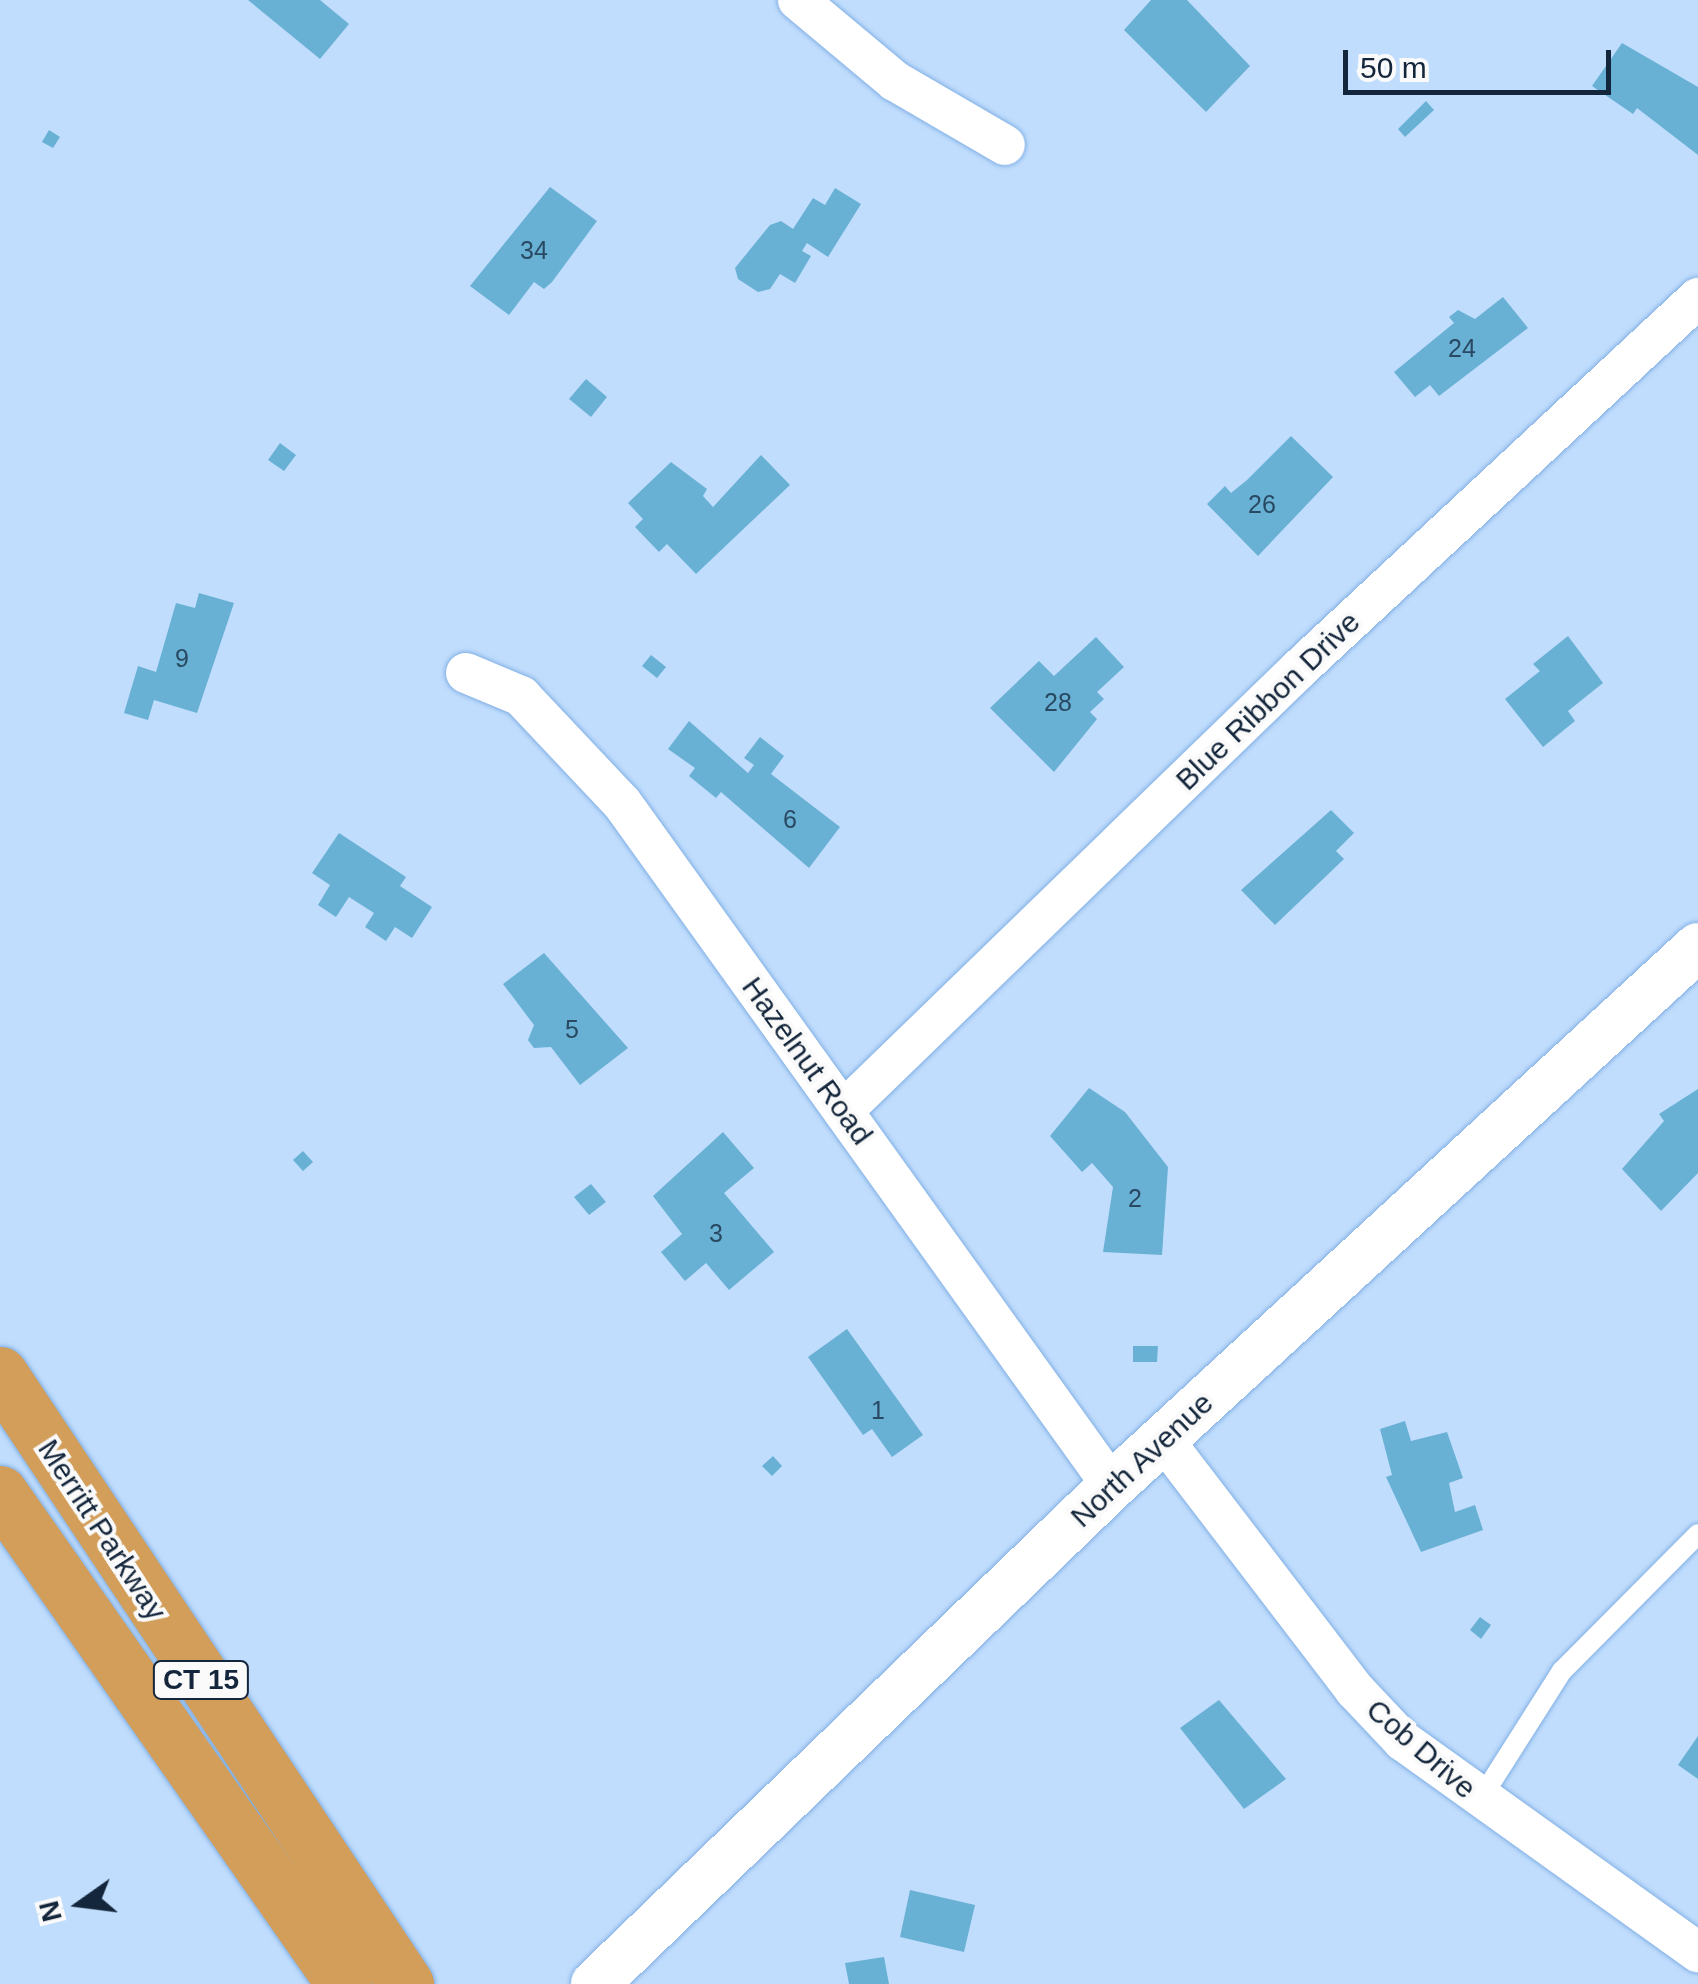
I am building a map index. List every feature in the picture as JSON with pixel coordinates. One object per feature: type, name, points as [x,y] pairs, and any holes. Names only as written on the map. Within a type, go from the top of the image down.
[{"type":"highway","name":"Merritt Parkway","points":[[0,1374],[406,1984]]},
{"type":"highway","name":"Merritt Parkway","points":[[0,1493],[344,1984]]},
{"type":"street","points":[[798,0],[896,81],[1005,145]]},
{"type":"street","name":"Blue Ribbon Drive","points":[[843,1111],[1299,669],[1698,298]]},
{"type":"street","name":"Hazelnut Road","points":[[466,673],[520,696],[622,803],[1112,1486]]},
{"type":"street","name":"North Avenue","points":[[595,1984],[1112,1486],[1698,947]]},
{"type":"street","name":"Cob Drive","points":[[1163,1439],[1372,1710],[1480,1800],[1698,1952]]},
{"type":"lane","points":[[1480,1800],[1562,1671],[1698,1534]]},
{"type":"building","points":[[248,0],[320,0],[349,24],[320,59]]},
{"type":"building","points":[[1151,0],[1187,0],[1250,66],[1206,112],[1124,30]]},
{"type":"building","points":[[1622,43],[1698,87],[1698,155],[1637,108],[1633,114],[1592,86]]},
{"type":"building","points":[[1426,101],[1434,110],[1405,137],[1398,129]]},
{"type":"building","points":[[49,130],[60,137],[53,148],[42,142]]},
{"type":"building","points":[[550,187],[597,221],[552,282],[544,289],[534,282],[509,315],[470,286]]},
{"type":"building","points":[[835,188],[861,204],[828,257],[807,243],[802,251],[811,256],[795,283],[780,274],[770,289],[758,292],[738,279],[735,268],[770,225],[781,221],[793,229],[813,198],[825,205]]},
{"type":"building","points":[[1503,297],[1528,328],[1439,396],[1430,385],[1415,397],[1394,372],[1454,323],[1449,317],[1458,310],[1475,319]]},
{"type":"building","points":[[586,379],[607,397],[591,417],[569,399]]},
{"type":"building","points":[[1291,436],[1333,477],[1258,556],[1207,504],[1225,486],[1231,493]]},
{"type":"building","points":[[280,443],[296,455],[284,471],[268,460]]},
{"type":"building","points":[[761,455],[790,485],[696,574],[667,544],[659,552],[635,527],[643,519],[628,503],[671,462],[707,489],[703,496],[713,507]]},
{"type":"building","points":[[199,593],[234,603],[197,713],[154,700],[148,720],[124,713],[138,666],[156,672],[176,603],[195,608]]},
{"type":"building","points":[[1568,636],[1603,683],[1568,711],[1575,721],[1543,747],[1505,699],[1540,671],[1533,664]]},
{"type":"building","points":[[1096,637],[1124,667],[1097,692],[1104,699],[1090,712],[1097,719],[1054,772],[990,708],[1039,661],[1054,676]]},
{"type":"building","points":[[651,655],[666,667],[657,678],[642,666]]},
{"type":"building","points":[[689,721],[748,773],[754,765],[744,758],[760,737],[784,756],[771,774],[840,827],[809,868],[721,792],[716,798],[689,776],[695,768],[668,749]]},
{"type":"building","points":[[1331,810],[1354,833],[1336,851],[1344,859],[1275,925],[1241,890]]},
{"type":"building","points":[[339,833],[406,877],[400,886],[432,907],[412,938],[395,927],[386,941],[365,927],[374,913],[349,897],[336,917],[318,905],[330,885],[312,873]]},
{"type":"building","points":[[544,953],[628,1048],[580,1085],[551,1047],[534,1048],[528,1040],[534,1025],[503,984]]},
{"type":"building","points":[[1089,1088],[1125,1112],[1168,1167],[1162,1255],[1103,1252],[1113,1187],[1092,1163],[1082,1172],[1050,1136]]},
{"type":"building","points":[[1698,1089],[1698,1173],[1661,1211],[1622,1169],[1664,1121],[1659,1114]]},
{"type":"building","points":[[723,1132],[754,1168],[724,1193],[774,1252],[729,1290],[706,1263],[685,1281],[661,1252],[682,1234],[653,1196]]},
{"type":"building","points":[[303,1151],[313,1162],[303,1171],[293,1160]]},
{"type":"building","points":[[591,1184],[606,1202],[589,1215],[574,1197]]},
{"type":"building","points":[[847,1329],[923,1435],[892,1457],[872,1429],[863,1435],[808,1357]]},
{"type":"building","points":[[1133,1346],[1158,1346],[1157,1362],[1133,1362]]},
{"type":"building","points":[[1405,1421],[1411,1441],[1447,1432],[1463,1478],[1449,1483],[1455,1512],[1475,1505],[1483,1530],[1421,1552],[1386,1477],[1392,1475],[1380,1429]]},
{"type":"building","points":[[773,1456],[782,1466],[772,1476],[762,1466]]},
{"type":"building","points":[[1480,1617],[1491,1625],[1481,1639],[1470,1630]]},
{"type":"building","points":[[1219,1700],[1286,1779],[1244,1809],[1180,1728]]},
{"type":"building","points":[[1698,1736],[1698,1779],[1678,1765]]},
{"type":"building","points":[[910,1890],[975,1905],[964,1952],[900,1937]]},
{"type":"building","points":[[884,1957],[889,1984],[849,1984],[845,1963]]}]
